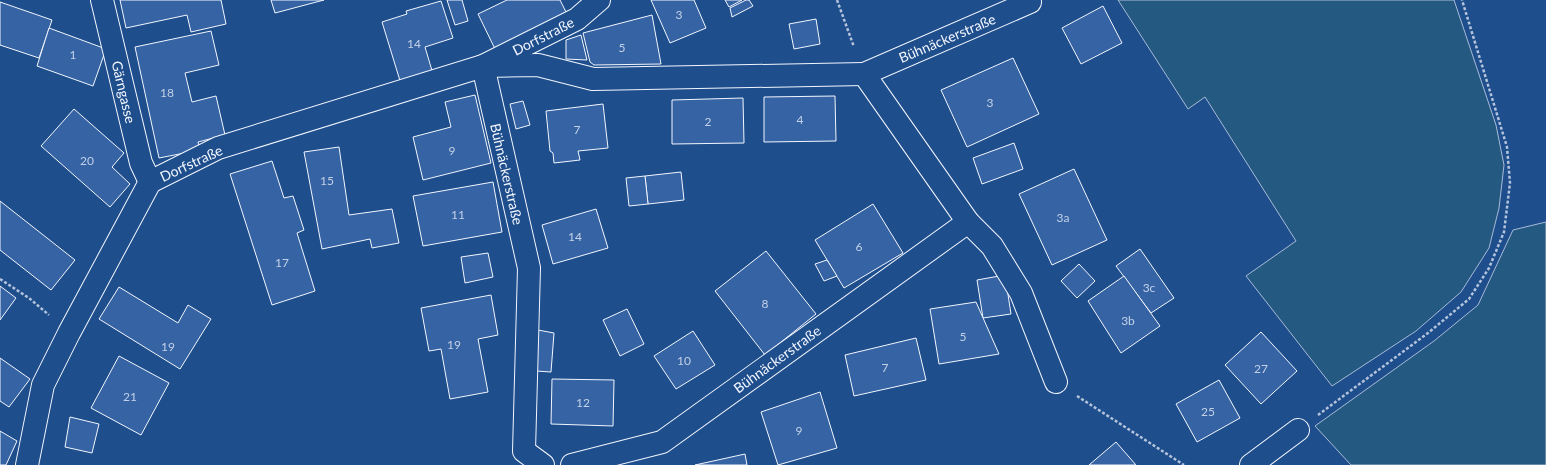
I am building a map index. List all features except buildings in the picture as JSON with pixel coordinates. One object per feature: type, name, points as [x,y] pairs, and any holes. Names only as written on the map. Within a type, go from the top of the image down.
[{"type":"street","name":"Gärngasse","points":[[102,0],[141,163],[150,182]]},
{"type":"street","name":"Dorfstraße","points":[[26,465],[43,385],[69,332],[150,182],[218,148],[483,66],[577,19],[599,0]]},
{"type":"street","name":"Bühnäckerstraße","points":[[593,79],[864,74],[1030,2]]},
{"type":"street","name":"Dorfstraße","points":[[483,66],[538,65],[593,79]]},
{"type":"street","name":"Bühnäckerstraße","points":[[483,66],[529,268],[524,451],[543,465]]},
{"type":"street","points":[[864,74],[968,222],[992,246],[1021,293],[1056,382]]},
{"type":"street","name":"Bühnäckerstraße","points":[[572,465],[662,442],[968,222]]},
{"type":"street","points":[[1251,465],[1298,430]]},
{"type":"path","points":[[837,0],[864,74]]},
{"type":"path","points":[[1298,430],[1428,333],[1469,300],[1489,268],[1504,232],[1510,183],[1507,147],[1462,0]]},
{"type":"path","points":[[0,279],[29,298],[69,332]]},
{"type":"path","points":[[1056,382],[1184,465]]},
{"type":"shaded area","points":[[1118,0],[1454,0],[1496,125],[1504,165],[1499,208],[1489,248],[1461,292],[1416,331],[1332,386],[1246,276],[1296,241],[1205,97],[1188,109]]},
{"type":"shaded area","points":[[1546,222],[1546,465],[1351,465],[1315,426],[1434,341],[1478,305],[1513,230]]}]
